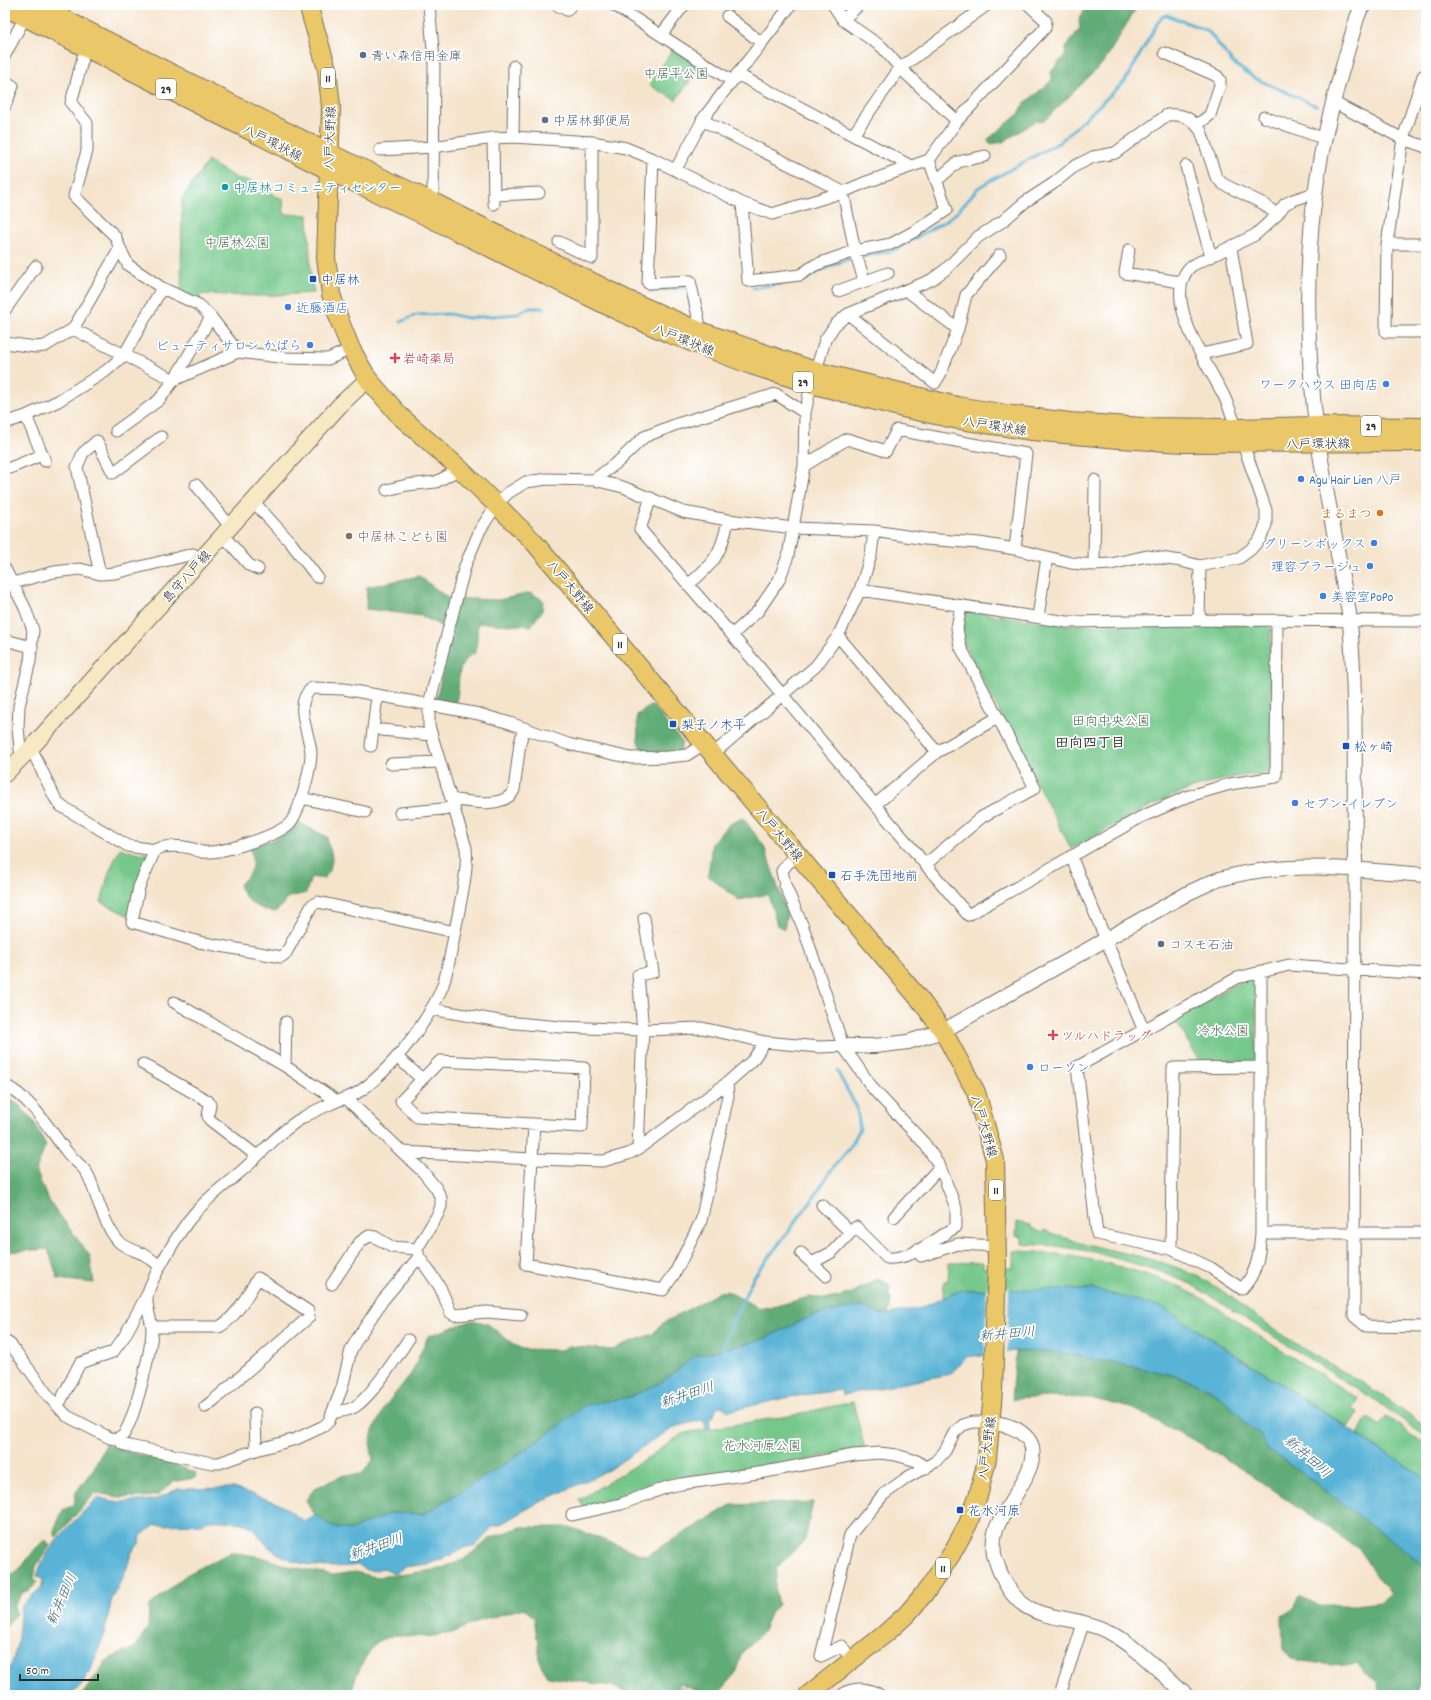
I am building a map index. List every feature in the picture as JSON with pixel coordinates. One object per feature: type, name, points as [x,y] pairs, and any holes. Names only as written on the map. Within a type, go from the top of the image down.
[{"type":"main road","name":"八戸大野線","points":[[308,5],[327,69],[331,107],[326,258],[331,294],[351,349],[368,379],[400,416],[497,504],[532,541],[921,1001],[943,1031],[976,1092],[995,1160],[997,1255],[991,1422],[987,1459],[979,1492],[968,1524],[951,1555],[928,1589],[907,1614],[852,1661],[808,1695]]},
{"type":"main road","name":"八戸環状線","points":[[5,7],[31,11],[329,161],[426,216],[616,310],[670,334],[751,365],[957,406],[1012,415],[1070,422],[1239,436],[1318,434],[1426,427]]},
{"type":"main road","name":"八戸環状線","points":[[329,161],[434,202],[626,300],[813,378]]},
{"type":"main road","name":"島守八戸線","points":[[5,774],[26,753],[340,405],[368,379]]},
{"type":"main road","name":"八戸環状線","points":[[1318,434],[1426,442]]},
{"type":"street","points":[[429,5],[434,60],[434,202]]},
{"type":"street","points":[[557,5],[567,10],[571,5]]},
{"type":"street","points":[[661,35],[684,5]]},
{"type":"street","points":[[676,169],[702,120],[790,5]]},
{"type":"street","points":[[833,5],[843,20],[882,47],[900,68],[958,121]]},
{"type":"street","points":[[843,20],[859,5]]},
{"type":"street","points":[[853,135],[900,68],[987,5]]},
{"type":"street","points":[[380,150],[433,147],[493,138],[513,137],[592,142],[626,148],[676,169],[742,203],[772,214],[843,192],[864,182],[929,160],[958,121],[1045,28],[1046,21],[1029,5]]},
{"type":"street","points":[[1361,6],[1333,102],[1325,138],[1315,193],[1310,238],[1307,293],[1309,338],[1318,434],[1350,622],[1354,702],[1354,1316],[1366,1326],[1426,1327]]},
{"type":"street","points":[[621,7],[661,35],[734,77],[853,135],[911,166]]},
{"type":"street","points":[[5,55],[31,11]]},
{"type":"street","points":[[727,16],[762,43]]},
{"type":"street","points":[[87,40],[71,103],[87,123],[87,152],[74,196],[115,236],[128,265],[162,288],[199,305],[211,317],[238,352]]},
{"type":"street","points":[[1165,53],[1217,76],[1220,80],[1220,85],[1210,115],[1198,126]]},
{"type":"street","points":[[513,137],[514,66]]},
{"type":"street","points":[[1426,76],[1423,76],[1403,139],[1387,244],[1386,332],[1426,332]]},
{"type":"street","points":[[5,81],[13,86],[5,106]]},
{"type":"street","points":[[1333,102],[1403,139],[1426,147]]},
{"type":"street","points":[[732,635],[758,611],[779,580],[788,556],[804,466],[805,413],[813,378],[825,340],[835,325],[848,314],[931,280],[945,270],[978,237],[1003,222],[1025,202],[1054,183],[1075,166],[1093,157],[1114,153],[1167,114],[1178,114],[1189,118],[1202,131],[1216,177],[1223,184],[1264,204],[1277,215]]},
{"type":"street","points":[[1264,117],[1325,138]]},
{"type":"street","points":[[702,120],[843,192]]},
{"type":"street","points":[[493,138],[495,200],[539,193]]},
{"type":"street","points":[[560,242],[592,258],[592,142]]},
{"type":"street","points":[[936,181],[958,162],[985,156]]},
{"type":"street","points":[[653,159],[648,283],[690,281],[698,321],[697,330]]},
{"type":"street","points":[[742,203],[748,281],[800,275],[815,265],[856,250],[891,244],[915,231],[947,210],[929,160]]},
{"type":"street","points":[[1186,166],[1211,257]]},
{"type":"street","points":[[843,192],[864,280]]},
{"type":"street","points":[[58,1406],[80,1363],[113,1352],[119,1345],[147,1295],[160,1266],[188,1221],[200,1206],[291,1125],[305,1116],[356,1094],[367,1086],[397,1057],[408,1044],[432,1009],[443,984],[455,932],[467,864],[466,848],[429,726],[430,704],[464,566],[480,530],[497,504],[508,493],[526,482],[547,479],[594,480],[623,487],[683,512],[728,520],[794,528],[874,531],[925,539],[979,543],[1015,549],[1071,562],[1094,565],[1111,564],[1147,556],[1180,561],[1200,566],[1239,558],[1250,550],[1260,539],[1266,525],[1266,510],[1225,397],[1192,337],[1185,318],[1181,299],[1180,282],[1185,271],[1190,266],[1255,236],[1286,204],[1293,200],[1315,193]]},
{"type":"street","points":[[1387,244],[1426,244]]},
{"type":"street","points":[[5,343],[36,347],[45,346],[72,329],[120,248]]},
{"type":"street","points":[[1201,354],[1247,344],[1231,248]]},
{"type":"street","points":[[1129,250],[1125,273],[1180,282]]},
{"type":"street","points":[[848,314],[935,384],[941,373],[958,329],[966,295],[1000,255]]},
{"type":"street","points":[[5,310],[36,266]]},
{"type":"street","points":[[838,291],[864,280],[888,273]]},
{"type":"street","points":[[5,423],[26,416],[58,401],[99,375],[124,355],[162,288]]},
{"type":"street","points":[[906,290],[958,329]]},
{"type":"street","points":[[116,431],[159,400],[174,380],[211,317]]},
{"type":"street","points":[[72,329],[174,380]]},
{"type":"street","points":[[174,380],[238,352],[287,358],[328,359],[351,349]]},
{"type":"street","points":[[594,480],[619,461],[644,437],[677,424],[776,394],[805,413]]},
{"type":"street","points":[[5,470],[44,458],[26,416]]},
{"type":"street","points":[[804,466],[847,439],[886,451],[898,430],[1026,454],[1015,549]]},
{"type":"street","points":[[100,574],[77,467],[83,453],[97,441],[113,473],[161,437]]},
{"type":"street","points":[[386,490],[407,485],[436,482],[460,469]]},
{"type":"street","points":[[1094,565],[1095,480]]},
{"type":"street","points":[[196,485],[249,565],[258,569]]},
{"type":"street","points":[[652,498],[640,529],[732,635],[968,915],[1140,817],[1189,796],[1230,784],[1276,777],[1277,620]]},
{"type":"street","points":[[253,501],[291,543],[317,577]]},
{"type":"street","points":[[688,585],[704,572],[717,556],[724,541],[728,520]]},
{"type":"street","points":[[455,932],[318,902],[312,905],[286,953],[281,957],[199,942],[132,922],[139,887],[155,850],[160,847],[190,848],[201,852],[215,852],[237,847],[270,835],[288,824],[296,814],[311,755],[302,713],[303,699],[306,692],[312,688],[344,689],[479,714],[510,723],[568,744],[631,758],[687,755],[708,749],[782,696],[816,666],[838,636],[851,612],[860,590],[871,555],[874,531]]},
{"type":"street","points":[[9,584],[54,572],[80,569],[100,574],[115,573],[193,554],[201,560]]},
{"type":"street","points":[[1038,617],[1047,557]]},
{"type":"street","points":[[1199,620],[1200,566]]},
{"type":"street","points":[[5,569],[9,584],[26,608],[33,630],[30,661],[19,706],[18,728],[26,753],[61,806],[128,846],[155,850]]},
{"type":"street","points":[[860,590],[1067,622],[1199,620],[1350,622],[1426,621]]},
{"type":"street","points":[[926,864],[982,817],[1035,788],[960,646],[957,628],[961,606]]},
{"type":"street","points":[[838,636],[937,752]]},
{"type":"street","points":[[5,640],[32,647]]},
{"type":"street","points":[[372,746],[376,704],[379,696]]},
{"type":"street","points":[[875,805],[937,752],[998,718]]},
{"type":"street","points":[[400,813],[453,804],[505,800],[512,795],[514,790],[520,743],[524,728]]},
{"type":"street","points":[[382,730],[432,735]]},
{"type":"street","points":[[391,764],[439,762]]},
{"type":"street","points":[[301,798],[365,812]]},
{"type":"street","points":[[798,855],[787,864],[782,871],[785,885],[803,927],[843,1046],[874,1090],[924,1143],[940,1167],[956,1208],[956,1227],[908,1255],[896,1258],[887,1258],[856,1227],[832,1252],[812,1263]]},
{"type":"street","points":[[1071,856],[1104,940],[1144,1031]]},
{"type":"street","points":[[432,1009],[505,1022],[560,1027],[642,1030],[702,1028],[765,1042],[819,1048],[875,1046],[908,1042],[943,1031],[1190,892],[1219,879],[1281,867],[1316,867],[1426,875]]},
{"type":"street","points":[[638,1149],[642,1030],[638,975],[653,972],[644,918]]},
{"type":"street","points":[[1260,971],[1261,1233],[1259,1258],[1251,1279],[1242,1289],[1211,1268],[1172,1249],[1097,1234],[1077,1067],[1237,978],[1260,971],[1289,965],[1354,968],[1426,974]]},
{"type":"street","points":[[5,1341],[11,1345],[67,1416],[79,1423],[110,1438],[117,1439],[123,1444],[129,1446],[212,1463],[219,1462],[296,1439],[324,1426],[329,1421],[342,1388],[352,1350],[357,1339],[383,1300],[418,1253],[438,1214],[441,1206],[441,1198],[436,1188],[423,1172],[341,1100],[174,1002]]},
{"type":"street","points":[[285,1066],[286,1022]]},
{"type":"street","points":[[402,1152],[603,1161],[628,1154],[638,1149],[727,1083],[752,1061],[765,1042]]},
{"type":"street","points":[[397,1057],[422,1079]]},
{"type":"street","points":[[440,1061],[584,1068],[582,1127],[417,1117],[401,1101],[422,1079],[440,1061]]},
{"type":"street","points":[[143,1064],[208,1101],[210,1105],[208,1116],[210,1120],[257,1156]]},
{"type":"street","points":[[1172,1249],[1173,1068],[1260,1067]]},
{"type":"street","points":[[534,1124],[526,1264],[663,1290],[675,1273],[700,1220],[728,1096],[727,1083]]},
{"type":"street","points":[[5,1085],[14,1090],[32,1105],[68,1154],[80,1164],[88,1176],[110,1228],[118,1240],[126,1247],[144,1254],[160,1266]]},
{"type":"street","points":[[894,1217],[940,1167]]},
{"type":"street","points":[[822,1205],[850,1232]]},
{"type":"street","points":[[1261,1233],[1426,1233]]},
{"type":"street","points":[[332,1284],[360,1242],[369,1236],[375,1237],[392,1247],[418,1253],[440,1287],[451,1313],[455,1315],[486,1312],[522,1314]]},
{"type":"street","points":[[917,1250],[921,1256],[958,1244],[997,1255]]},
{"type":"street","points":[[801,1253],[826,1276]]},
{"type":"street","points":[[152,1327],[219,1326],[234,1315],[258,1278],[308,1311],[309,1316],[205,1407]]},
{"type":"street","points":[[117,1439],[123,1434],[130,1423],[144,1374],[151,1342],[152,1327],[147,1310],[147,1295]]},
{"type":"street","points":[[332,1413],[355,1407],[361,1402],[408,1340]]},
{"type":"street","points":[[255,1413],[256,1450]]},
{"type":"street","points":[[852,1661],[842,1646],[821,1656],[850,1535],[883,1495],[908,1477],[935,1462],[945,1451],[954,1433],[963,1425],[973,1422],[991,1422],[1009,1425],[1023,1432],[1031,1443],[1034,1454],[1032,1465],[1002,1515],[996,1530],[993,1546],[995,1559],[1010,1593],[1018,1601],[1029,1608],[1054,1618],[1084,1624],[1111,1633],[1186,1695]]},
{"type":"street","points":[[572,1516],[621,1504],[667,1487],[765,1472],[854,1455],[880,1453],[896,1455],[912,1459],[926,1468]]},
{"type":"street","points":[[1060,1695],[1084,1624]]},
{"type":"street","points":[[842,1695],[854,1689],[873,1691],[880,1695]]},
{"type":"green space","points":[[1087,5],[1138,5],[1104,62],[1045,120],[1036,121],[1003,142],[991,144],[987,140],[1020,113],[1021,107],[1052,80],[1051,72],[1065,55],[1066,47],[1080,28],[1079,20]]},
{"type":"green space","name":"中居平公園","points":[[673,49],[700,67],[676,100],[649,85]]},
{"type":"green space","name":"中居林公園","points":[[208,161],[238,179],[247,180],[262,185],[275,196],[283,199],[284,214],[308,215],[311,276],[314,293],[257,296],[201,294],[199,302],[181,294],[182,198]]},
{"type":"green space","points":[[419,576],[448,598],[498,600],[531,593],[543,600],[542,611],[531,626],[478,623],[476,652],[468,657],[460,669],[455,704],[436,700],[452,632],[422,616],[366,609],[367,587]]},
{"type":"green space","name":"田向中央公園","points":[[967,611],[1065,625],[1267,625],[1271,629],[1271,769],[1267,773],[1227,779],[1201,786],[1162,800],[1071,849],[964,644],[963,618]]},
{"type":"green space","points":[[652,705],[682,742],[680,752],[643,753],[638,742],[637,715]]},
{"type":"green space","points":[[743,818],[764,846],[787,914],[784,929],[777,925],[768,894],[739,900],[708,876],[712,843],[728,825]]},
{"type":"green space","points":[[298,822],[327,837],[327,842],[332,856],[329,870],[324,879],[311,877],[306,893],[289,897],[276,912],[258,907],[245,896],[239,885],[252,868],[250,847],[272,840],[291,830]]},
{"type":"green space","points":[[120,848],[133,852],[149,854],[130,914],[127,915],[101,902],[109,872]]},
{"type":"green space","name":"冷水公園","points":[[1251,979],[1256,983],[1256,1058],[1252,1062],[1200,1063],[1175,1019],[1243,980]]},
{"type":"green space","points":[[5,1095],[17,1103],[34,1122],[46,1145],[36,1170],[47,1198],[90,1256],[94,1283],[58,1279],[48,1249],[5,1252]]},
{"type":"green space","points":[[1017,1222],[1031,1225],[1031,1228],[1043,1233],[1044,1230],[1082,1243],[1159,1262],[1197,1276],[1229,1296],[1292,1341],[1366,1385],[1426,1425],[1426,1437],[1385,1407],[1191,1284],[1153,1269],[1094,1252],[1057,1246],[1022,1244],[1022,1237],[1016,1236]]},
{"type":"green space","points":[[1013,1251],[1036,1252],[1086,1259],[1138,1272],[1185,1290],[1211,1303],[1243,1326],[1359,1399],[1352,1409],[1358,1412],[1348,1427],[1162,1307],[1092,1289],[961,1290],[943,1298],[944,1282],[948,1281],[949,1263],[983,1262],[983,1268],[1013,1268]]},
{"type":"green space","points":[[879,1278],[889,1285],[891,1302],[888,1314],[882,1315],[861,1306],[814,1315],[761,1340],[695,1356],[662,1382],[630,1397],[585,1406],[505,1464],[424,1514],[391,1513],[351,1530],[333,1527],[315,1515],[306,1500],[315,1488],[344,1475],[362,1474],[373,1460],[370,1443],[373,1431],[386,1405],[411,1374],[428,1336],[473,1320],[488,1324],[513,1344],[522,1349],[561,1350],[569,1346],[613,1350],[624,1344],[653,1334],[663,1323],[720,1292],[727,1291],[757,1307],[769,1308],[809,1297],[828,1299],[850,1294]]},
{"type":"green space","points":[[1016,1351],[1056,1352],[1161,1372],[1189,1380],[1209,1389],[1225,1400],[1243,1421],[1259,1434],[1268,1450],[1297,1469],[1426,1567],[1426,1683],[1419,1685],[1415,1695],[1379,1695],[1378,1682],[1368,1677],[1357,1663],[1330,1665],[1291,1659],[1283,1649],[1282,1616],[1293,1609],[1300,1596],[1320,1605],[1355,1605],[1380,1602],[1391,1593],[1360,1550],[1262,1482],[1205,1446],[1134,1409],[1090,1398],[1048,1397],[1012,1399]]},
{"type":"green space","name":"花水河原公園","points":[[853,1402],[865,1449],[837,1453],[586,1511],[579,1500],[649,1457],[680,1435],[690,1432],[788,1416]]},
{"type":"green space","points":[[1386,1416],[1426,1445],[1426,1479],[1358,1434],[1368,1418],[1380,1425]]},
{"type":"green space","points":[[106,1444],[196,1473],[195,1478],[173,1482],[158,1495],[144,1497],[120,1497],[95,1493],[56,1537],[54,1530],[63,1510],[74,1505],[76,1492],[94,1468]]},
{"type":"green space","points":[[813,1502],[805,1540],[776,1569],[775,1591],[778,1605],[771,1611],[763,1631],[741,1654],[735,1674],[716,1695],[707,1695],[680,1684],[676,1695],[625,1695],[625,1692],[612,1686],[548,1677],[541,1666],[534,1617],[523,1608],[476,1622],[452,1633],[426,1637],[395,1635],[376,1642],[365,1658],[355,1679],[351,1695],[82,1695],[107,1660],[135,1647],[148,1627],[149,1606],[186,1575],[231,1552],[262,1557],[287,1566],[334,1575],[355,1572],[376,1577],[439,1569],[463,1560],[491,1538],[521,1527],[570,1527],[646,1556],[731,1505]]},
{"type":"green space","points":[[46,1540],[50,1546],[36,1566],[34,1579],[38,1582],[30,1590],[23,1592],[14,1606],[16,1613],[5,1628],[5,1577],[18,1571],[40,1544]]},
{"type":"green space","points":[[681,1688],[700,1695],[678,1695]]},
{"type":"water","name":"新井田川","points":[[1092,1289],[1162,1307],[1426,1479],[1426,1567],[1297,1469],[1268,1450],[1259,1434],[1243,1421],[1225,1400],[1209,1389],[1189,1380],[1161,1372],[1056,1352],[1016,1351],[966,1357],[951,1374],[843,1395],[841,1390],[790,1397],[728,1411],[719,1406],[713,1417],[709,1418],[710,1428],[706,1429],[704,1422],[701,1420],[675,1427],[607,1471],[534,1505],[499,1525],[493,1526],[474,1547],[465,1547],[456,1553],[429,1564],[404,1567],[394,1574],[382,1568],[372,1571],[367,1570],[359,1565],[323,1567],[300,1563],[279,1554],[269,1547],[251,1527],[239,1523],[208,1520],[202,1524],[156,1525],[141,1536],[140,1542],[131,1554],[126,1571],[112,1598],[104,1635],[91,1669],[82,1684],[71,1695],[5,1695],[5,1679],[12,1663],[17,1645],[21,1606],[42,1587],[43,1579],[37,1576],[41,1565],[54,1544],[97,1498],[120,1502],[154,1500],[178,1489],[234,1488],[278,1503],[304,1521],[315,1515],[333,1527],[351,1530],[391,1513],[424,1514],[505,1464],[559,1426],[585,1405],[630,1397],[662,1382],[695,1356],[761,1340],[814,1315],[861,1306],[882,1315],[921,1308],[961,1290]]},
{"type":"pier","points":[[987,1287],[1009,1287],[1007,1354],[985,1357]]},
{"type":"waterway","points":[[753,288],[805,280],[819,271],[845,260],[895,250],[947,220],[955,214],[979,187],[1060,142],[1125,81],[1157,24],[1162,17],[1167,15],[1208,31],[1233,63],[1254,78],[1317,106]]},
{"type":"waterway","points":[[650,291],[686,287]]},
{"type":"waterway","points":[[401,322],[416,315],[449,314],[467,318],[517,314],[528,308],[544,308]]},
{"type":"waterway","points":[[723,1353],[725,1339],[753,1278],[812,1200],[832,1169],[849,1149],[860,1129],[857,1108],[837,1071]]},
{"type":"place","name":"青い森信用金庫","points":[[363,55]]},
{"type":"place","name":"中居林郵便局","points":[[545,120]]},
{"type":"place","name":"中居林コミュニティセンター","points":[[225,187]]},
{"type":"place","name":"中居林","points":[[313,279]]},
{"type":"place","name":"近藤酒店","points":[[288,307]]},
{"type":"place","name":"ビューティサロン かばら","points":[[310,345]]},
{"type":"place","name":"岩崎薬局","points":[[395,358]]},
{"type":"place","name":"ワークハウス 田向店","points":[[1386,384]]},
{"type":"place","name":"Agu Hair Lien 八戸","points":[[1301,479]]},
{"type":"place","name":"まるまつ","points":[[1380,513]]},
{"type":"place","name":"中居林こども園","points":[[349,536]]},
{"type":"place","name":"グリーンボックス","points":[[1374,543]]},
{"type":"place","name":"理容ブラージュ","points":[[1370,566]]},
{"type":"place","name":"美容室PoPo","points":[[1323,596]]},
{"type":"place","name":"梨子ノ木平","points":[[673,724]]},
{"type":"place","name":"松ヶ崎","points":[[1346,746]]},
{"type":"place","name":"セブン-イレブン","points":[[1295,803]]},
{"type":"place","name":"石手洗団地前","points":[[832,875]]},
{"type":"place","name":"コスモ石油","points":[[1161,944]]},
{"type":"place","name":"ツルハドラッグ","points":[[1053,1035]]},
{"type":"place","name":"ローソン","points":[[1030,1067]]},
{"type":"place","name":"花水河原","points":[[960,1510]]},
{"type":"district","name":"田向四丁目","points":[[1090,742]]}]
